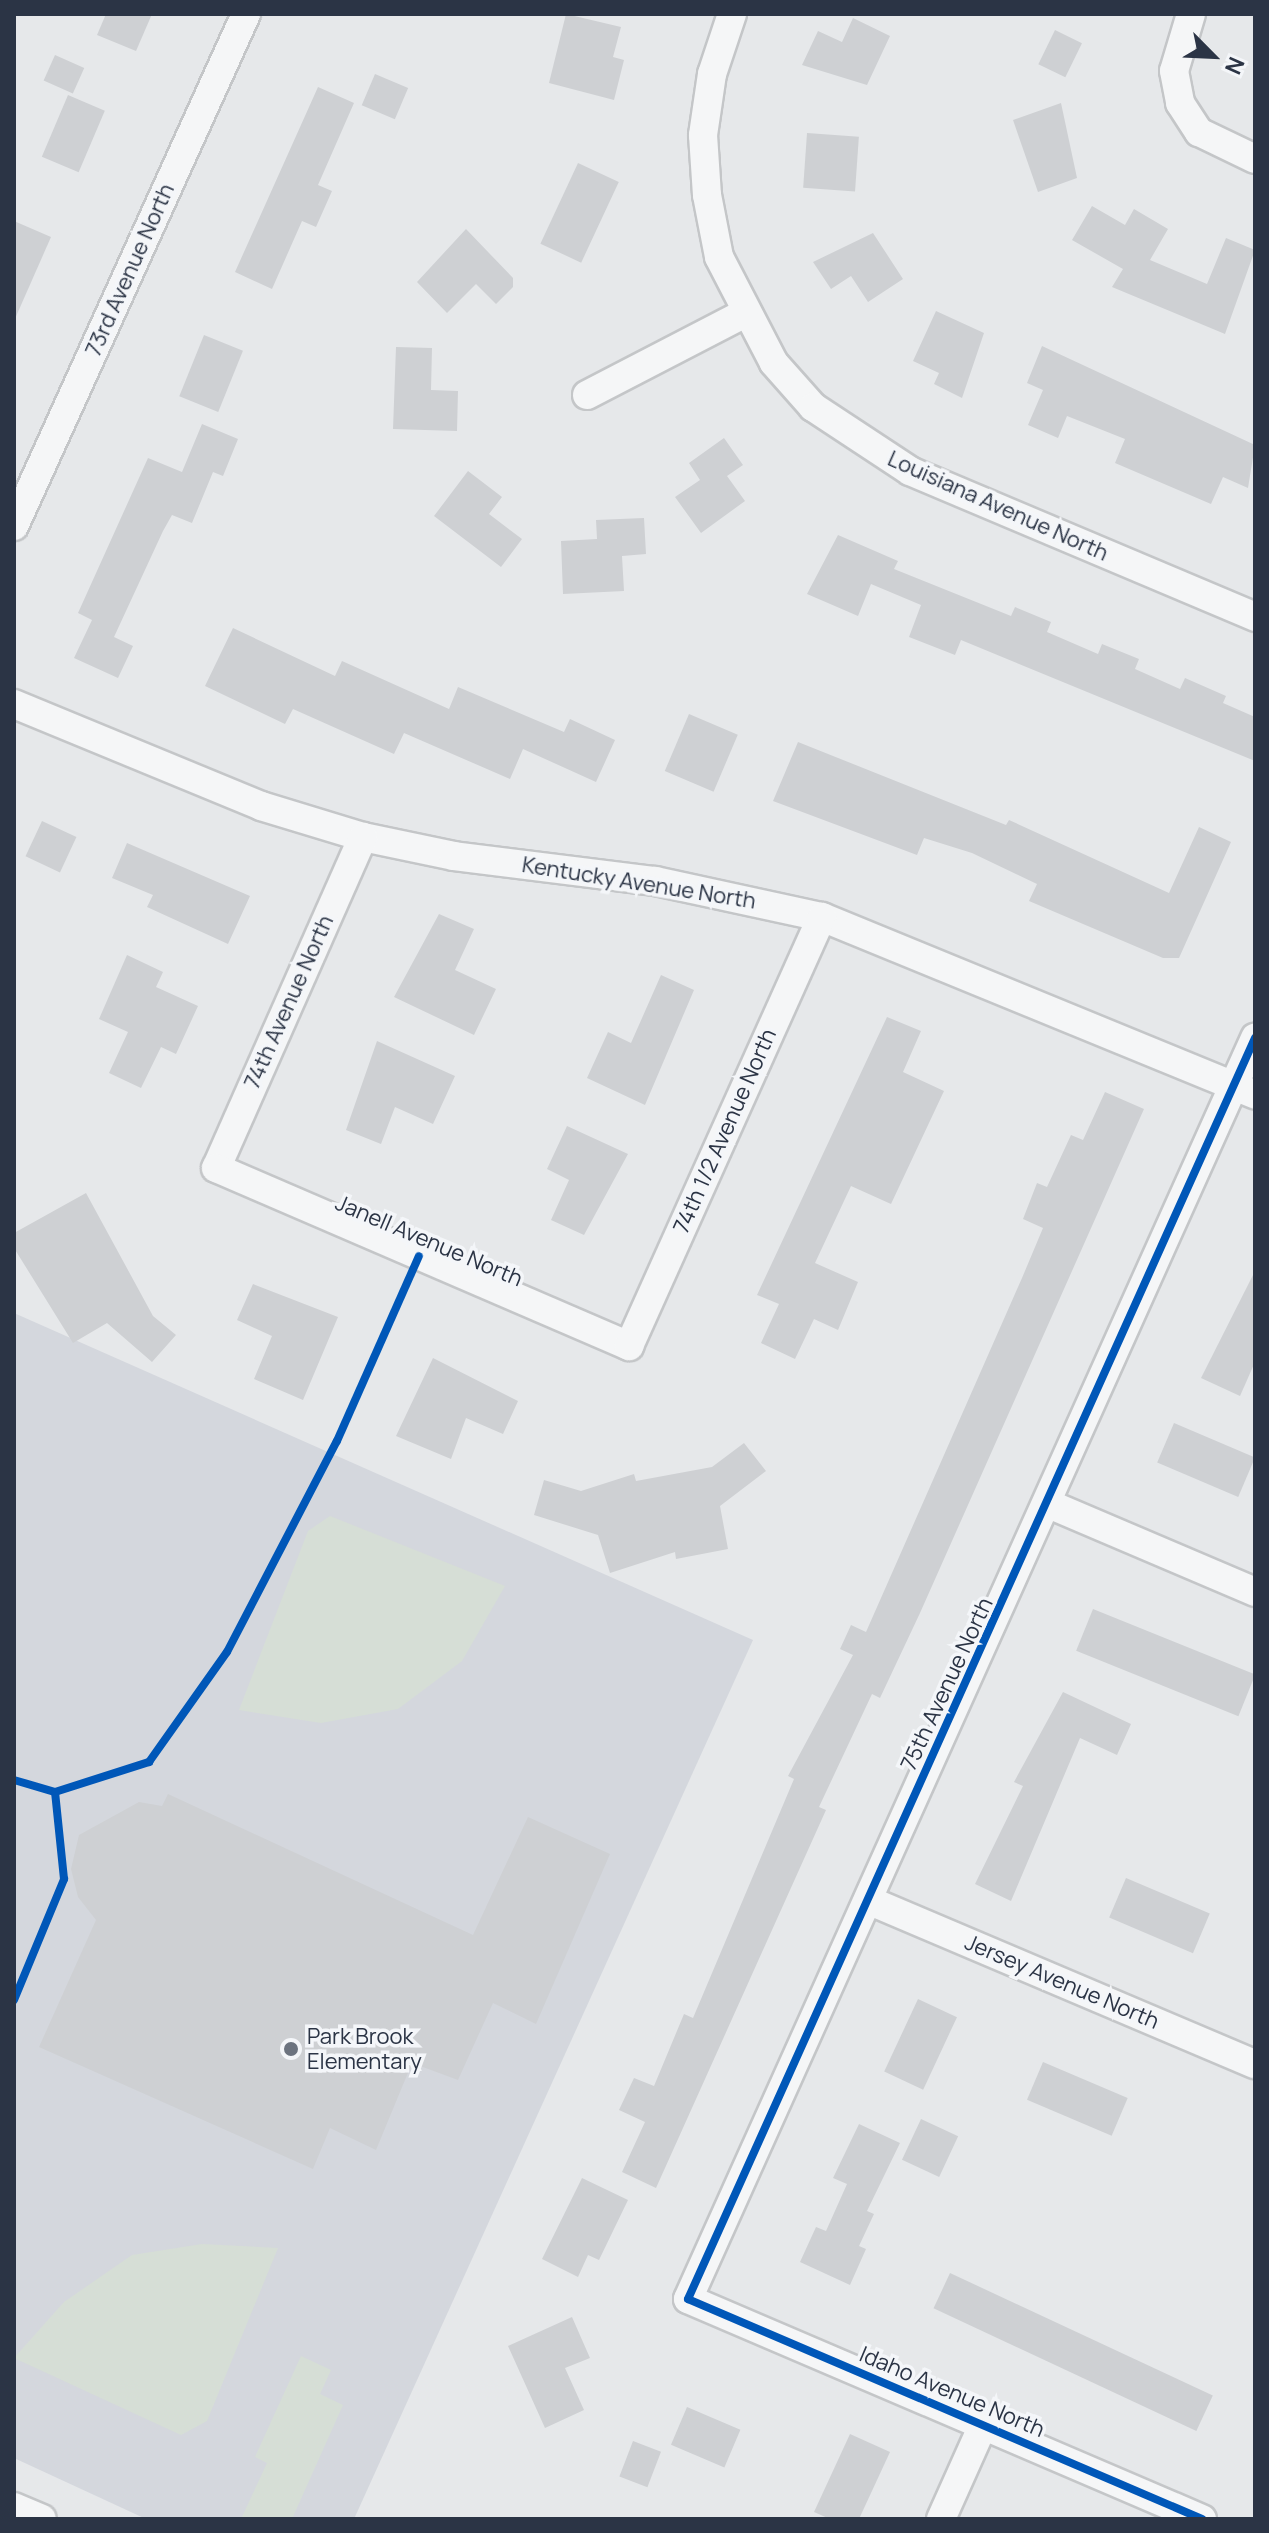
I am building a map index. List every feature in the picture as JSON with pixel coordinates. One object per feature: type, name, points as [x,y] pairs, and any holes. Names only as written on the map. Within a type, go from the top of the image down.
[{"type":"street","name":"73rd Avenue North","points":[[14,526],[246,14]]},
{"type":"street","points":[[587,395],[743,314],[719,257],[703,135],[712,74],[732,14]]},
{"type":"street","points":[[1191,14],[1174,71],[1180,103],[1199,132],[1255,159]]},
{"type":"street","name":"Louisiana Avenue North","points":[[743,314],[813,407],[859,442],[1255,617]]},
{"type":"street","name":"Kentucky Avenue North","points":[[14,704],[261,806],[363,837],[454,856],[655,881],[822,917],[1246,1091]]},
{"type":"street","name":"74th Avenue North","points":[[216,1168],[363,837]]},
{"type":"street","name":"74th 1/2 Avenue North","points":[[629,1346],[822,917]]},
{"type":"street","name":"75th Avenue North","points":[[688,2299],[1049,1504],[1246,1091],[1255,1038]]},
{"type":"street","name":"Janell Avenue North","points":[[216,1168],[629,1346]]},
{"type":"street","points":[[1049,1504],[1255,1592]]},
{"type":"street","name":"Jersey Avenue North","points":[[868,1900],[1255,2064]]},
{"type":"street","name":"Idaho Avenue North","points":[[688,2299],[1202,2519]]},
{"type":"street","points":[[941,2519],[983,2425]]},
{"type":"street","points":[[14,2507],[42,2519]]},
{"type":"shaded area","name":"Park Brook Elementary","points":[[14,1313],[753,1640],[354,2519],[146,2519],[14,2458]]},
{"type":"shaded area","points":[[330,1516],[505,1586],[462,1661],[398,1709],[321,1723],[239,1710],[308,1531]]},
{"type":"shaded area","points":[[202,2244],[278,2248],[207,2421],[181,2435],[14,2358],[64,2302],[132,2255]]},
{"type":"shaded area","points":[[301,2356],[331,2370],[320,2394],[343,2405],[292,2519],[241,2519],[267,2463],[255,2457]]},
{"type":"building","points":[[106,14],[152,14],[136,51],[97,35]]},
{"type":"building","points":[[566,14],[621,27],[613,57],[624,60],[614,100],[549,83]]},
{"type":"building","points":[[853,18],[890,36],[867,85],[802,65],[818,31],[842,42]]},
{"type":"building","points":[[1055,30],[1082,43],[1065,77],[1038,64]]},
{"type":"building","points":[[55,55],[84,68],[73,94],[44,81]]},
{"type":"building","points":[[375,74],[408,88],[395,119],[362,105]]},
{"type":"building","points":[[318,87],[354,103],[318,185],[332,191],[316,227],[302,221],[272,289],[235,272]]},
{"type":"building","points":[[68,95],[105,111],[79,172],[42,157]]},
{"type":"building","points":[[1061,103],[1077,178],[1038,192],[1013,120]]},
{"type":"building","points":[[807,133],[859,137],[855,191],[803,188]]},
{"type":"building","points":[[578,163],[619,182],[581,263],[540,244]]},
{"type":"building","points":[[1092,206],[1125,225],[1134,209],[1168,229],[1150,260],[1207,284],[1226,238],[1255,250],[1225,334],[1112,287],[1123,269],[1072,240]]},
{"type":"building","points":[[14,221],[51,237],[14,321]]},
{"type":"building","points":[[466,229],[513,278],[513,287],[496,304],[476,284],[447,313],[417,282]]},
{"type":"building","points":[[873,233],[903,279],[868,302],[851,276],[831,289],[813,262]]},
{"type":"building","points":[[936,311],[984,333],[962,398],[934,384],[939,373],[913,361]]},
{"type":"building","points":[[204,335],[243,351],[218,412],[179,396]]},
{"type":"building","points":[[1042,346],[1255,445],[1248,488],[1223,477],[1211,504],[1115,463],[1125,439],[1067,416],[1058,438],[1028,425],[1043,390],[1027,383]]},
{"type":"building","points":[[396,347],[432,348],[431,390],[458,391],[457,431],[393,429]]},
{"type":"building","points":[[202,424],[238,439],[223,476],[213,472],[192,523],[172,515],[163,531],[114,637],[133,646],[118,678],[74,658],[92,620],[78,613],[148,458],[182,472]]},
{"type":"building","points":[[724,438],[743,465],[727,476],[745,501],[701,533],[675,497],[700,480],[689,463]]},
{"type":"building","points":[[468,471],[502,497],[489,514],[522,539],[501,567],[434,516]]},
{"type":"building","points":[[644,518],[646,554],[622,556],[624,591],[563,594],[561,541],[597,539],[596,520]]},
{"type":"building","points":[[838,535],[898,561],[894,569],[1011,616],[1015,607],[1051,622],[1047,632],[1098,654],[1102,644],[1139,659],[1135,669],[1180,689],[1185,678],[1226,696],[1223,703],[1255,717],[1255,761],[961,640],[955,655],[909,637],[921,605],[871,584],[858,616],[807,594]]},
{"type":"building","points":[[233,628],[335,676],[342,661],[449,709],[458,687],[564,732],[570,719],[615,740],[596,782],[523,749],[510,779],[404,733],[394,754],[293,709],[285,724],[205,686]]},
{"type":"building","points":[[689,714],[738,735],[714,792],[665,771]]},
{"type":"building","points":[[798,742],[1006,825],[1009,820],[1169,893],[1199,827],[1231,842],[1179,958],[1163,958],[1029,901],[1037,884],[972,853],[924,838],[917,855],[773,801]]},
{"type":"building","points":[[42,821],[76,837],[60,872],[26,856]]},
{"type":"building","points":[[127,843],[250,896],[228,944],[147,907],[153,895],[112,878]]},
{"type":"building","points":[[439,914],[474,929],[455,970],[496,989],[474,1035],[394,997]]},
{"type":"building","points":[[127,955],[163,972],[156,987],[198,1006],[176,1054],[161,1047],[141,1088],[109,1073],[128,1032],[99,1019]]},
{"type":"building","points":[[661,975],[694,990],[645,1105],[587,1078],[608,1032],[631,1043]]},
{"type":"building","points":[[887,1017],[921,1031],[903,1072],[944,1091],[891,1204],[851,1186],[815,1263],[858,1282],[838,1330],[814,1319],[795,1359],[761,1343],[779,1304],[757,1295]]},
{"type":"building","points":[[377,1041],[455,1076],[433,1124],[395,1107],[381,1144],[346,1130]]},
{"type":"building","points":[[1105,1092],[1144,1109],[920,1613],[880,1698],[872,1694],[819,1807],[826,1810],[656,2188],[622,2172],[645,2122],[619,2110],[634,2078],[654,2086],[684,2014],[693,2018],[794,1779],[788,1776],[853,1655],[840,1649],[851,1625],[866,1632],[1043,1228],[1023,1219],[1037,1183],[1047,1187],[1071,1135],[1083,1140]]},
{"type":"building","points":[[567,1126],[628,1154],[584,1235],[551,1220],[569,1180],[547,1169]]},
{"type":"building","points":[[86,1193],[153,1316],[176,1335],[152,1362],[107,1323],[73,1343],[14,1248],[14,1233]]},
{"type":"building","points":[[1255,1271],[1255,1362],[1240,1396],[1201,1378]]},
{"type":"building","points":[[253,1284],[338,1317],[303,1400],[254,1379],[272,1336],[237,1320]]},
{"type":"building","points":[[433,1358],[518,1401],[503,1434],[466,1418],[451,1459],[396,1436]]},
{"type":"building","points":[[1174,1423],[1255,1457],[1238,1497],[1157,1463]]},
{"type":"building","points":[[744,1443],[766,1471],[720,1506],[728,1549],[676,1559],[675,1552],[610,1573],[598,1535],[534,1515],[544,1480],[581,1491],[634,1474],[636,1481],[712,1467]]},
{"type":"building","points":[[1093,1609],[1255,1674],[1238,1716],[1076,1651]]},
{"type":"building","points":[[1063,1692],[1131,1724],[1117,1755],[1080,1738],[1011,1901],[975,1884],[1023,1786],[1014,1782]]},
{"type":"building","points":[[168,1794],[473,1935],[528,1817],[610,1854],[536,2024],[493,2003],[458,2080],[412,2063],[376,2150],[330,2128],[313,2169],[39,2047],[96,1920],[78,1897],[71,1869],[79,1835],[139,1802],[162,1806]]},
{"type":"building","points":[[1126,1878],[1210,1914],[1193,1953],[1109,1918]]},
{"type":"building","points":[[918,1999],[957,2017],[923,2090],[884,2072]]},
{"type":"building","points":[[1043,2062],[1128,2098],[1112,2136],[1027,2100]]},
{"type":"building","points":[[921,2119],[958,2136],[939,2177],[902,2160]]},
{"type":"building","points":[[859,2124],[900,2143],[867,2211],[874,2214],[859,2246],[866,2249],[850,2285],[800,2262],[816,2227],[826,2231],[847,2184],[833,2178]]},
{"type":"building","points":[[582,2178],[628,2200],[599,2260],[588,2255],[578,2277],[542,2259]]},
{"type":"building","points":[[950,2273],[1213,2396],[1196,2431],[934,2308]]},
{"type":"building","points":[[572,2317],[590,2358],[565,2368],[584,2410],[545,2428],[508,2346]]},
{"type":"building","points":[[687,2407],[740,2430],[724,2467],[671,2445]]},
{"type":"building","points":[[850,2434],[890,2452],[859,2519],[830,2519],[814,2512]]},
{"type":"building","points":[[633,2441],[661,2452],[647,2487],[619,2476]]},
{"type":"cycle path","points":[[1202,2519],[688,2299],[1255,1038]]},
{"type":"cycle path","points":[[14,1780],[55,1792],[149,1762],[227,1652],[337,1441],[419,1256]]},
{"type":"cycle path","points":[[14,2000],[64,1879],[55,1792]]},
{"type":"place","name":"Park Brook Elementary","points":[[291,2049]]}]
